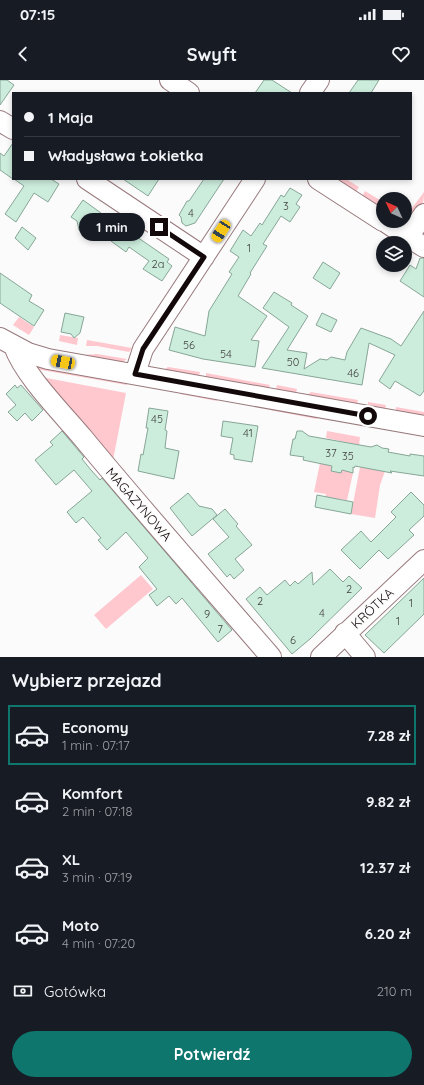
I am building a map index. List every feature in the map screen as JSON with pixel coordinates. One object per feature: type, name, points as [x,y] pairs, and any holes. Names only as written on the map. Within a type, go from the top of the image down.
[{"type":"street","points":[[170,80],[188,92]]},
{"type":"street","points":[[311,92],[319,80]]},
{"type":"street","points":[[0,121],[12,128]]},
{"type":"street","points":[[88,180],[204,257]]},
{"type":"street","points":[[135,374],[143,349],[254,180]]},
{"type":"street","points":[[320,180],[376,216]]},
{"type":"street","points":[[394,228],[416,242],[424,214]]},
{"type":"street","points":[[7,342],[48,359],[424,426]]},
{"type":"street","name":"MAGAZYNOWA","points":[[7,342],[36,382],[271,657]]},
{"type":"street","name":"KRÓTKA","points":[[321,657],[424,560]]},
{"type":"street","points":[[345,633],[365,657]]},
{"type":"shaded area","points":[[331,180],[348,180],[359,187],[354,195]]},
{"type":"shaded area","points":[[365,191],[376,198],[376,209],[361,199]]},
{"type":"shaded area","points":[[424,192],[422,207],[412,219],[412,208]]},
{"type":"shaded area","points":[[19,317],[34,327],[29,335],[13,325]]},
{"type":"shaded area","points":[[60,335],[78,338],[77,345],[59,341]]},
{"type":"shaded area","points":[[87,340],[132,348],[129,352],[97,346],[86,346]]},
{"type":"shaded area","points":[[97,354],[127,359],[121,363],[83,356]]},
{"type":"shaded area","points":[[38,366],[127,383],[127,385],[36,369]]},
{"type":"shaded area","points":[[168,367],[200,372],[196,378],[165,373],[165,369]]},
{"type":"shaded area","points":[[206,373],[270,385],[267,391],[206,377]]},
{"type":"shaded area","points":[[41,377],[126,393],[113,460]]},
{"type":"shaded area","points":[[277,385],[297,389],[296,393],[293,395],[279,393],[276,389]]},
{"type":"shaded area","points":[[311,392],[358,400],[357,404],[354,406],[309,398],[307,395]]},
{"type":"shaded area","points":[[180,394],[217,399],[217,401]]},
{"type":"shaded area","points":[[368,402],[386,405],[385,409],[381,411],[370,409]]},
{"type":"shaded area","points":[[396,407],[424,412],[424,418],[396,413]]},
{"type":"shaded area","points":[[270,408],[318,417],[317,419],[270,410]]},
{"type":"shaded area","points":[[327,431],[360,437],[359,445],[326,438]]},
{"type":"shaded area","points":[[320,463],[332,466],[331,471],[341,473],[342,470],[353,473],[347,500],[325,498],[326,494],[314,492]]},
{"type":"shaded area","points":[[360,467],[385,471],[380,485],[375,518],[351,514]]},
{"type":"shaded area","points":[[141,575],[153,589],[106,629],[94,615]]},
{"type":"building","points":[[0,80],[7,80],[14,85],[0,105]]},
{"type":"building","points":[[264,80],[272,80],[290,92],[256,92]]},
{"type":"building","points":[[358,80],[379,80],[372,92],[350,92]]},
{"type":"building","points":[[12,144],[12,178],[0,170],[0,153],[4,156]]},
{"type":"building","points":[[15,180],[53,180],[59,184],[48,202],[34,193],[16,222],[5,214],[24,186]]},
{"type":"building","points":[[124,180],[158,180],[148,196]]},
{"type":"building","points":[[203,180],[223,180],[195,223],[186,226],[182,223],[179,215],[187,201],[189,201]]},
{"type":"building","points":[[290,188],[302,195],[296,204],[300,207],[290,222],[281,216],[263,244],[267,246],[238,296],[267,316],[251,340],[259,341],[255,367],[203,359],[169,350],[175,327],[205,336],[209,311],[232,274],[229,272],[239,257],[230,251],[243,230],[251,236],[260,223],[262,225],[281,195],[284,197]]},
{"type":"building","points":[[83,200],[101,213],[86,235],[79,230],[77,221],[71,217]]},
{"type":"building","points":[[121,226],[169,259],[167,262],[172,266],[162,281],[143,269],[149,261],[129,247],[126,252],[111,241]]},
{"type":"building","points":[[22,227],[36,238],[28,250],[15,238]]},
{"type":"building","points":[[420,258],[424,258],[424,297],[400,281],[406,272],[412,272],[412,266],[416,269]]},
{"type":"building","points":[[323,262],[340,273],[330,289],[313,278]]},
{"type":"building","points":[[0,273],[32,295],[29,301],[44,310],[34,326],[0,303]]},
{"type":"building","points":[[274,292],[292,303],[291,305],[308,316],[287,350],[307,353],[304,369],[320,359],[327,360],[331,357],[345,360],[347,352],[361,328],[391,339],[401,346],[424,311],[424,391],[420,396],[395,381],[390,389],[379,381],[395,355],[369,343],[362,385],[262,368],[289,327],[263,308]]},
{"type":"building","points":[[65,313],[84,317],[80,333],[74,338],[71,334],[61,332]]},
{"type":"building","points":[[322,313],[337,320],[331,332],[316,325]]},
{"type":"building","points":[[15,385],[17,388],[21,385],[43,410],[32,421],[25,413],[17,421],[8,412],[16,405],[6,394]]},
{"type":"building","points":[[149,408],[168,411],[165,430],[167,431],[165,448],[179,451],[174,479],[138,471],[141,454],[143,455],[148,428],[146,428]]},
{"type":"building","points":[[223,421],[258,426],[252,462],[234,459],[234,455],[230,454],[233,438],[221,436]]},
{"type":"building","points":[[62,431],[84,457],[82,459],[91,470],[100,480],[102,478],[232,630],[218,642],[182,598],[176,604],[169,596],[157,606],[149,595],[157,589],[139,567],[148,558],[126,532],[107,550],[98,540],[101,538],[83,517],[76,523],[67,512],[92,491],[74,470],[56,485],[35,460],[53,445],[50,442]]},
{"type":"building","points":[[297,431],[302,431],[309,436],[371,447],[377,445],[382,448],[389,449],[388,452],[410,456],[410,454],[424,456],[424,476],[390,471],[392,473],[355,466],[354,468],[353,467],[353,473],[342,470],[341,473],[331,471],[332,466],[303,460],[304,457],[290,455],[293,439],[295,439]]},
{"type":"building","points":[[411,492],[424,505],[424,516],[409,530],[414,535],[388,559],[379,550],[360,569],[341,550],[361,531],[371,542],[396,517],[391,512]]},
{"type":"building","points":[[188,493],[199,506],[212,509],[217,515],[192,536],[170,508]]},
{"type":"building","points":[[317,495],[353,502],[351,514],[315,507]]},
{"type":"building","points":[[225,509],[238,524],[236,526],[252,545],[235,559],[244,570],[234,579],[230,574],[227,577],[208,554],[229,537],[213,519]]},
{"type":"building","points":[[330,569],[343,582],[349,576],[362,588],[310,639],[292,654],[246,599],[260,587],[267,595],[285,580],[290,586],[295,581],[298,584],[312,572],[313,585]]},
{"type":"building","points":[[424,578],[424,614],[384,653],[365,635]]},
{"type":"route","points":[[159,227],[204,257],[143,349],[135,374],[368,416]]}]
